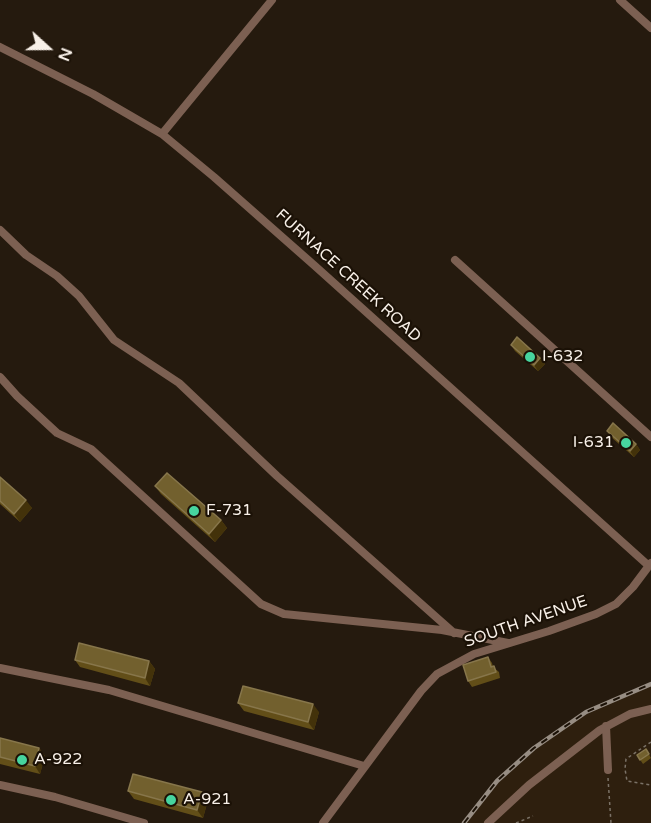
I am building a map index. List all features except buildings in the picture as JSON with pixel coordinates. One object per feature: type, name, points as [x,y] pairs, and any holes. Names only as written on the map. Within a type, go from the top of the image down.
[{"type":"street","points":[[162,134],[272,0]]},
{"type":"street","points":[[620,0],[651,28]]},
{"type":"street","name":"FURNACE CREEK ROAD","points":[[0,47],[93,94],[162,134],[306,258],[650,564]]},
{"type":"street","points":[[0,230],[26,255],[57,276],[79,296],[114,340],[179,383],[277,476],[454,633]]},
{"type":"street","points":[[455,260],[651,437]]},
{"type":"street","points":[[0,377],[57,433],[91,449],[261,604],[284,614],[454,633],[508,643]]},
{"type":"street","name":"SOUTH AVENUE","points":[[323,823],[421,692],[438,674],[474,654],[596,614],[616,604],[650,564]]},
{"type":"street","points":[[0,668],[109,690],[364,766]]},
{"type":"street","points":[[488,823],[529,785],[606,726],[630,714],[651,709]]},
{"type":"street","points":[[606,726],[608,770]]},
{"type":"street","points":[[0,785],[144,823]]},
{"type":"path","points":[[651,742],[626,759],[625,769],[627,782],[651,785]]},
{"type":"path","points":[[608,770],[611,823]]},
{"type":"path","points":[[516,823],[533,816]]},
{"type":"shaded area","points":[[651,684],[651,823],[464,823],[497,781],[556,731],[616,698]]},
{"type":"railway","points":[[464,823],[497,781],[534,748],[586,712],[651,684]]},
{"type":"place","name":"I-632","points":[[530,357]]},
{"type":"place","name":"I-631","points":[[626,443]]},
{"type":"place","name":"F-731","points":[[194,511]]},
{"type":"place","name":"A-922","points":[[22,760]]},
{"type":"place","name":"A-921","points":[[171,800]]}]
